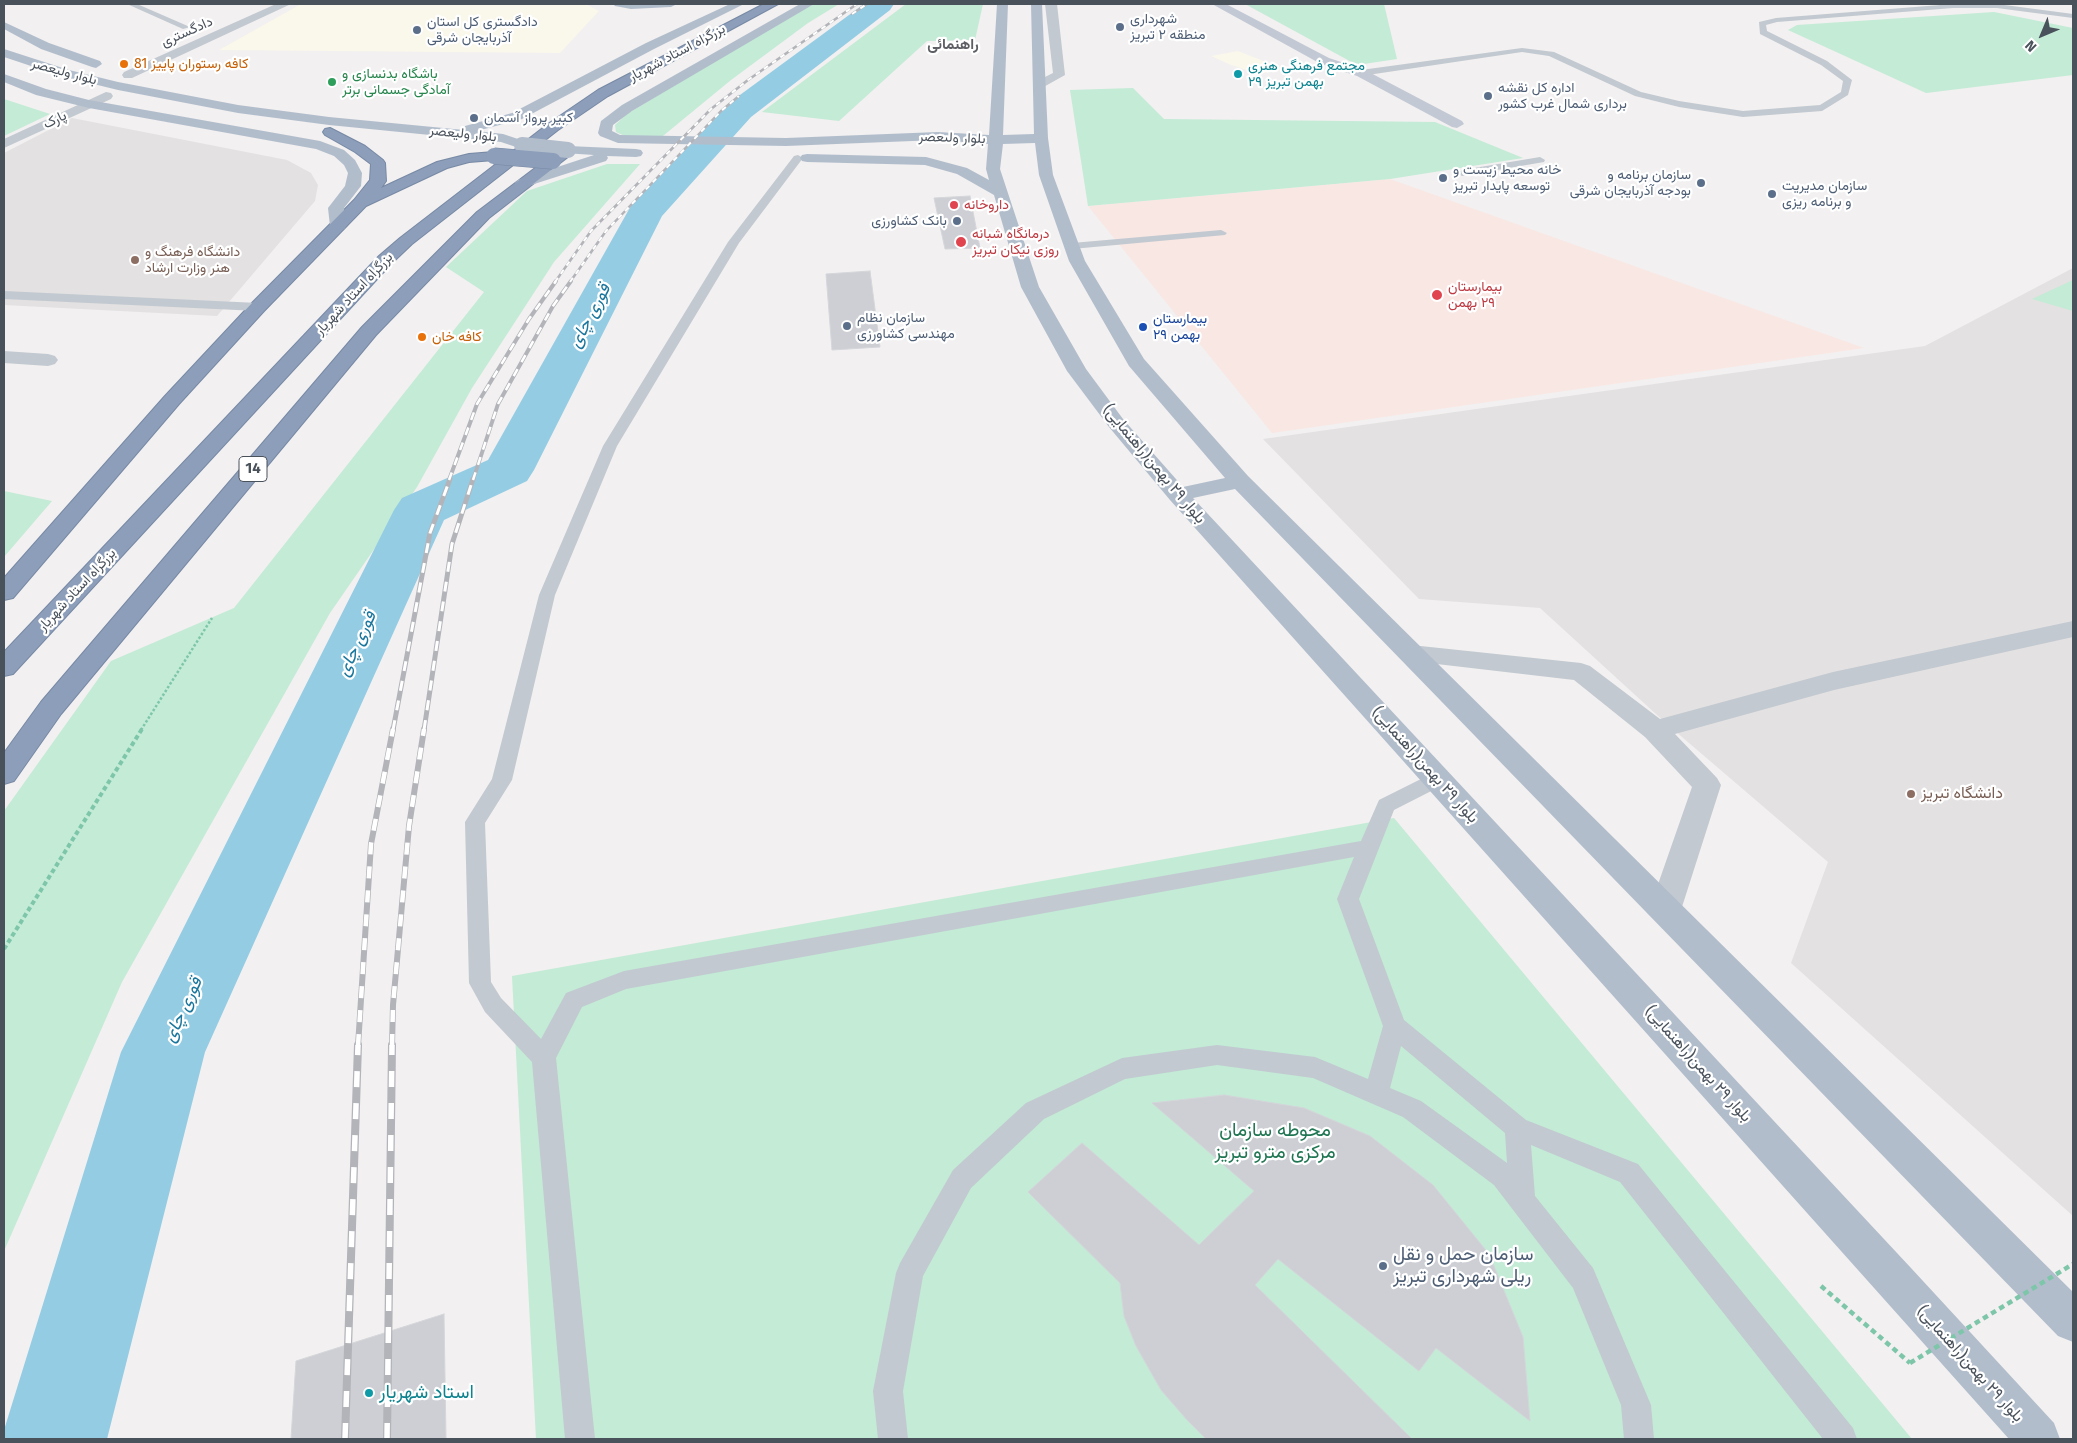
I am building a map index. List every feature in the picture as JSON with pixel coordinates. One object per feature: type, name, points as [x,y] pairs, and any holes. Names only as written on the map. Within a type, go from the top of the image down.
[{"type":"highway","name":"بزرگراه استاد شهریار","points":[[4,668],[385,260],[406,241],[553,127],[603,93],[772,4]]},
{"type":"highway","points":[[4,593],[172,400],[378,182],[378,163],[360,149],[330,132]]},
{"type":"highway","points":[[523,183],[568,150]]},
{"type":"highway","points":[[360,203],[442,166],[469,158],[494,156],[553,160]]},
{"type":"highway","name":"14","points":[[4,774],[51,708],[369,331],[483,215],[523,183]]},
{"type":"main road","points":[[620,4],[631,6],[671,4]]},
{"type":"main road","points":[[455,133],[516,116],[650,46],[738,4]]},
{"type":"main road","points":[[617,146],[605,133],[606,124],[627,108],[808,4]]},
{"type":"main road","name":"بلوار ٢٩ بهمن(راهنمایی)","points":[[1002,4],[999,110],[993,169],[1030,287],[1077,371],[1116,423],[1178,495],[1891,1275],[2038,1439]]},
{"type":"main road","points":[[1037,4],[1041,138],[1046,175],[1077,261],[1136,362],[1240,481],[2073,1322]]},
{"type":"main road","points":[[4,25],[45,46],[119,72],[147,78]]},
{"type":"main road","name":"بلوار ولیعصر","points":[[4,54],[65,73],[118,86],[238,109],[329,121],[503,138],[522,145]]},
{"type":"main road","name":"بلوار ولیعصر","points":[[4,65],[106,96],[180,111],[330,132],[492,147],[522,145]]},
{"type":"main road","points":[[4,78],[42,92],[89,104],[320,145],[339,154],[350,163],[356,173],[353,186],[336,208],[338,226]]},
{"type":"main road","points":[[403,114],[415,129]]},
{"type":"main road","points":[[516,116],[510,132],[512,137],[522,145],[568,150],[617,146],[674,154]]},
{"type":"main road","name":"بلوار ولىعصر","points":[[617,146],[938,136],[995,140]]},
{"type":"main road","points":[[995,140],[1041,138]]},
{"type":"main road","name":"بلوار ولىعصر","points":[[779,158],[940,153],[995,140]]},
{"type":"main road","points":[[523,183],[617,146]]},
{"type":"main road","points":[[798,158],[926,161],[962,170],[999,192]]},
{"type":"main road","points":[[1178,495],[1240,481]]},
{"type":"street","name":"دادگستری","points":[[119,72],[285,4]]},
{"type":"street","points":[[1040,85],[1059,75],[1051,4]]},
{"type":"street","points":[[1218,4],[1325,61],[1360,73],[1457,124]]},
{"type":"street","name":"پارک","points":[[4,144],[106,96]]},
{"type":"street","points":[[4,357],[48,360]]},
{"type":"street","points":[[1655,730],[1833,681],[2073,629]]},
{"type":"street","points":[[1410,653],[1582,672],[1655,730],[1707,785],[1665,910]]},
{"type":"lane","points":[[131,4],[186,27]]},
{"type":"lane","points":[[1360,73],[1522,50],[1551,54],[1638,94],[1679,104],[1743,114],[1822,108],[1845,92],[1848,80],[1824,63],[1763,32],[1762,24],[1776,20],[1953,6],[1997,6],[2073,16]]},
{"type":"lane","points":[[544,1058],[493,1004],[480,983],[475,822],[502,780],[547,595],[610,446],[734,242],[798,158]]},
{"type":"lane","points":[[1462,173],[1540,160]]},
{"type":"lane","points":[[1072,246],[1221,233]]},
{"type":"lane","points":[[4,295],[258,307]]},
{"type":"lane","points":[[1438,779],[1386,805],[1348,899],[1394,1026],[1518,1128],[1630,1173],[1842,1439]]},
{"type":"lane","points":[[580,1439],[544,1058],[574,1000],[624,980],[1369,847]]},
{"type":"lane","points":[[1376,1094],[1394,1026]]},
{"type":"lane","points":[[893,1439],[888,1391],[910,1274],[962,1179],[1035,1111],[1122,1069],[1217,1055],[1316,1068],[1412,1108],[1502,1176],[1583,1278],[1636,1405],[1639,1439]]},
{"type":"lane","points":[[1518,1128],[1522,1201]]},
{"type":"path","points":[[4,949],[212,618]]},
{"type":"path","points":[[1821,1286],[1910,1363],[2073,1264]]},
{"type":"shaded area","name":"دادگستری کل استان آذربایجان شرقی","points":[[301,4],[586,4],[599,11],[560,53],[219,50]]},
{"type":"shaded area","points":[[1238,51],[1284,69],[1259,74],[1211,56]]},
{"type":"shaded area","name":"دانشگاه فرهنگ و هنر وزارت ارشاد","points":[[72,118],[287,160],[311,173],[318,185],[315,201],[217,316],[4,305],[4,153]]},
{"type":"shaded area","name":"بیمارستان ٢٩ بهمن","points":[[1390,179],[1864,348],[1272,433],[1088,206]]},
{"type":"shaded area","name":"دانشگاه تبریز","points":[[2073,268],[2073,1216],[1791,963],[1828,862],[1668,725],[1540,608],[1419,599],[1263,439],[1925,346]]},
{"type":"green space","points":[[810,4],[839,4],[808,23],[731,80],[658,140],[627,137],[616,132],[615,125],[627,114]]},
{"type":"green space","points":[[906,4],[983,4],[975,40],[927,41],[839,121],[762,112]]},
{"type":"green space","points":[[1245,4],[1384,4],[1397,59],[1357,65]]},
{"type":"green space","points":[[1994,12],[2073,28],[2073,75],[1926,93],[1788,30],[1797,25]]},
{"type":"green space","points":[[1133,88],[1164,119],[1435,122],[1523,158],[1390,179],[1088,206],[1070,90]]},
{"type":"green space","points":[[4,99],[50,114],[4,136]]},
{"type":"green space","points":[[607,164],[640,164],[554,262],[472,388],[417,487],[330,613],[122,982],[4,1251],[4,811],[111,661],[234,608],[484,292],[446,267],[527,191]]},
{"type":"green space","points":[[2073,280],[2073,311],[2032,299]]},
{"type":"green space","points":[[4,491],[52,501],[4,557]]},
{"type":"green space","name":"محوطه سازمان مرکزی مترو تبریز","points":[[1394,818],[1912,1439],[536,1439],[512,976]]},
{"type":"building","points":[[970,196],[980,248],[945,249],[934,198]]},
{"type":"building","points":[[870,271],[880,347],[832,350],[826,274]]},
{"type":"building","points":[[1224,1095],[1304,1108],[1370,1136],[1433,1185],[1489,1254],[1523,1337],[1530,1421],[1436,1348],[1419,1371],[1278,1259],[1255,1285],[1412,1439],[1206,1439],[1188,1421],[1161,1390],[1136,1346],[1124,1316],[1120,1283],[1028,1192],[1082,1143],[1199,1245],[1254,1191],[1152,1103]]},
{"type":"building","name":"استاد شهریار","points":[[444,1314],[446,1439],[291,1439],[296,1361]]},
{"type":"waterway","name":"قوری چای","points":[[54,1439],[163,1052],[421,510],[508,470],[645,212],[740,110],[881,4]]},
{"type":"railway","points":[[555,282],[591,231],[711,109],[748,80],[857,4]]},
{"type":"railway","points":[[852,14],[867,4]]},
{"type":"railway","points":[[570,282],[606,231],[721,111],[739,96]]},
{"type":"railway","points":[[449,480],[477,404],[529,319],[556,281]]},
{"type":"railway","points":[[473,480],[498,404],[553,306],[571,281]]},
{"type":"railway","points":[[393,730],[430,533],[450,479]]},
{"type":"railway","points":[[424,730],[452,544],[473,479]]},
{"type":"railway","points":[[358,1046],[371,844],[393,729]]},
{"type":"railway","points":[[392,1046],[393,1005],[409,826],[424,729]]},
{"type":"railway","points":[[345,1439],[358,1045]]},
{"type":"railway","points":[[387,1439],[392,1045]]},
{"type":"place","name":"شهرداری منطقه ۲ تبریز","points":[[1120,27]]},
{"type":"place","name":"دادگستری کل استان آذربایجان شرقی","points":[[417,30]]},
{"type":"place","name":"کافه رستوران پاییز 81","points":[[124,64]]},
{"type":"place","name":"مجتمع فرهنگی هنری ۲۹ بهمن تبریز","points":[[1238,74]]},
{"type":"place","name":"باشگاه بدنسازی و آمادگی جسمانی برتر","points":[[332,82]]},
{"type":"place","name":"اداره کل نقشه برداری شمال غرب کشور","points":[[1488,96]]},
{"type":"place","name":"کبیر پرواز آسمان","points":[[474,118]]},
{"type":"place","name":"خانه محیط زیست و توسعه پایدار تبریز","points":[[1443,178]]},
{"type":"place","name":"سازمان برنامه و بودجه آذربایجان شرقی","points":[[1701,183]]},
{"type":"place","name":"سازمان مدیریت و برنامه ریزی","points":[[1772,194]]},
{"type":"place","name":"داروخانه","points":[[954,205]]},
{"type":"place","name":"بانک کشاورزی","points":[[957,221]]},
{"type":"place","name":"درمانگاه شبانه روزی نیکان تبریز","points":[[961,242]]},
{"type":"place","name":"دانشگاه فرهنگ و هنر وزارت ارشاد","points":[[135,260]]},
{"type":"place","name":"بیمارستان ٢٩ بهمن","points":[[1437,295]]},
{"type":"place","name":"سازمان نظام مهندسی کشاورزی","points":[[847,326]]},
{"type":"place","name":"بیمارستان ۲۹ بهمن","points":[[1143,327]]},
{"type":"place","name":"کافه خان","points":[[422,337]]},
{"type":"place","name":"دانشگاه تبریز","points":[[1911,794]]},
{"type":"place","name":"سازمان حمل و نقل ریلی شهرداری تبریز","points":[[1383,1266]]},
{"type":"place","name":"استاد شهریار","points":[[369,1393]]},
{"type":"district","name":"راهنمائی","points":[[953,45]]}]
